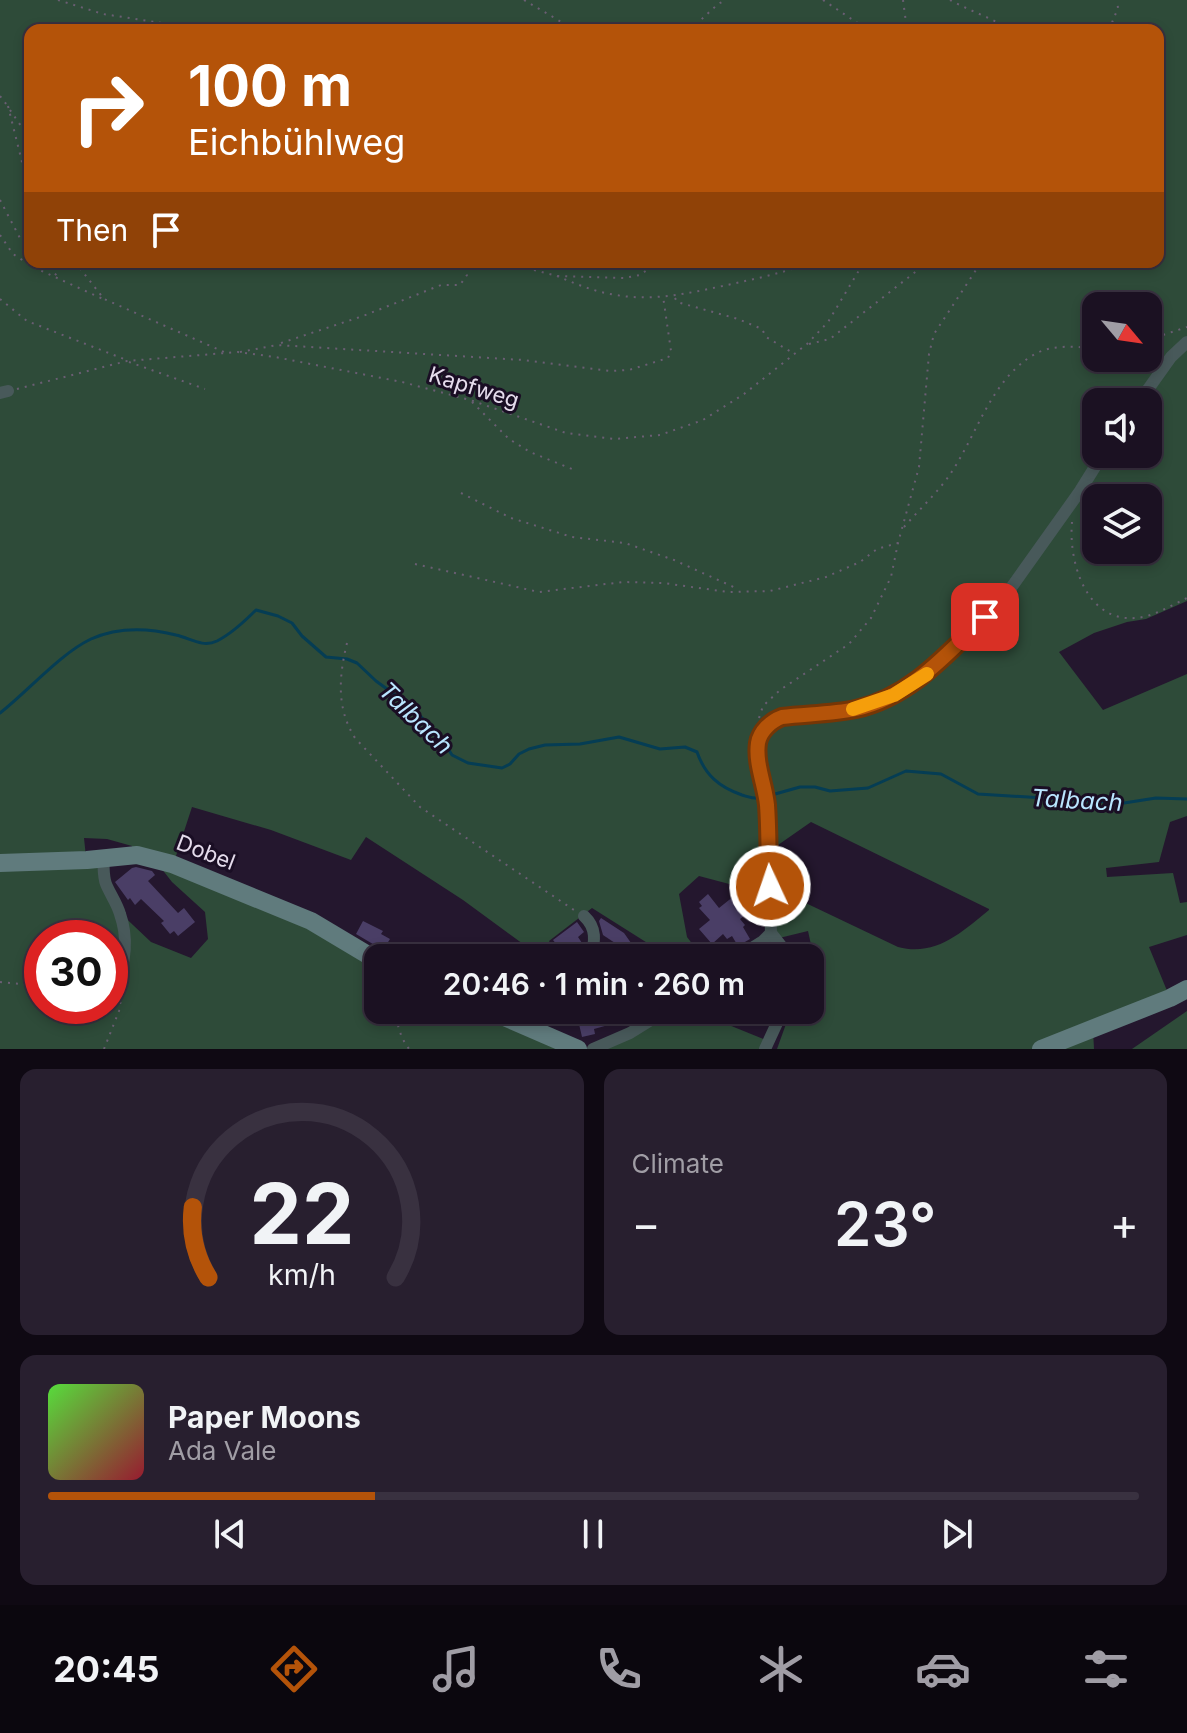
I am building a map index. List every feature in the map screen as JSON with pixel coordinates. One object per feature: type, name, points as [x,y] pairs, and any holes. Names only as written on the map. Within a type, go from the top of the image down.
[{"type":"street","points":[[1149,388],[1171,357],[1187,342]]},
{"type":"street","points":[[780,944],[771,933],[766,798],[758,761],[758,742],[764,729],[774,720],[792,715],[856,709],[894,695],[927,673],[1006,595],[1094,468]]},
{"type":"street","name":"Dobel","points":[[0,863],[137,855],[172,864],[311,921],[364,953]]},
{"type":"street","points":[[103,858],[105,881],[122,920]]},
{"type":"street","points":[[584,916],[592,922],[593,944]]},
{"type":"street","points":[[758,944],[771,933]]},
{"type":"street","points":[[1041,1049],[1187,989]]},
{"type":"street","points":[[520,1024],[578,1049]]},
{"type":"street","points":[[593,1049],[644,1024]]},
{"type":"street","points":[[765,1049],[777,1024]]},
{"type":"path","points":[[58,0],[103,14],[168,24]]},
{"type":"path","points":[[524,0],[565,24]]},
{"type":"path","points":[[696,24],[726,0]]},
{"type":"path","points":[[823,0],[860,24]]},
{"type":"path","points":[[903,0],[906,24]]},
{"type":"path","points":[[950,0],[1001,24]]},
{"type":"path","points":[[1111,24],[1118,8],[1117,0]]},
{"type":"path","points":[[0,96],[24,130]]},
{"type":"path","points":[[8,106],[24,170]]},
{"type":"path","points":[[0,200],[24,243]]},
{"type":"path","points":[[0,235],[13,254],[24,261]]},
{"type":"path","points":[[35,268],[225,352]]},
{"type":"path","points":[[50,268],[61,279]]},
{"type":"path","points":[[80,268],[104,299]]},
{"type":"path","points":[[238,352],[277,345],[441,285],[460,285],[468,268]]},
{"type":"path","points":[[526,268],[587,288],[638,298],[674,296],[791,268]]},
{"type":"path","points":[[557,276],[624,278],[640,275],[649,268]]},
{"type":"path","name":"Kapfweg","points":[[4,392],[127,361],[238,352],[402,382],[470,400],[566,433],[614,439],[660,435],[703,420],[744,394],[807,344],[828,322],[860,268]]},
{"type":"path","points":[[807,344],[830,339],[920,268]]},
{"type":"path","points":[[758,742],[756,725],[763,706],[780,690],[849,644],[871,618],[891,577],[919,467],[929,354],[934,334],[976,268]]},
{"type":"path","points":[[277,345],[523,360],[610,371],[629,370],[668,358],[671,351],[663,296]]},
{"type":"path","points":[[674,296],[677,302],[762,329],[766,337],[794,353]]},
{"type":"path","points":[[0,299],[27,321],[205,389]]},
{"type":"path","points":[[1162,335],[1187,327]]},
{"type":"path","points":[[903,528],[947,479],[1014,368],[1036,353],[1054,347],[1082,348]]},
{"type":"path","points":[[470,400],[509,439],[530,452],[572,469]]},
{"type":"path","points":[[461,493],[511,518],[572,537],[625,543],[674,560],[740,590]]},
{"type":"path","points":[[1072,520],[1070,539],[1073,562],[1082,585],[1105,611],[1129,618],[1147,616],[1187,598]]},
{"type":"path","points":[[415,564],[539,592],[623,582],[663,583],[728,592],[770,591],[826,577],[860,562],[877,549],[898,543]]},
{"type":"path","points":[[347,643],[340,686],[344,717],[355,738],[420,807],[584,916]]},
{"type":"path","points":[[0,982],[24,984]]},
{"type":"path","points":[[104,1049],[114,1024]]},
{"type":"path","points":[[398,1024],[409,1049]]},
{"type":"green space","points":[[0,0],[1187,0],[1187,601],[1146,619],[1094,633],[1059,652],[1103,710],[1187,674],[1187,816],[1170,822],[1159,862],[1106,868],[1107,877],[1173,873],[1180,903],[1187,902],[1187,935],[1149,947],[1170,998],[1093,1029],[1094,1049],[777,1049],[786,1024],[824,1024],[824,944],[811,944],[808,931],[775,939],[770,907],[733,885],[699,876],[679,894],[687,937],[692,944],[649,944],[592,908],[549,941],[550,944],[523,944],[463,900],[366,837],[351,860],[271,830],[192,807],[175,859],[364,951],[364,1024],[522,1024],[578,1049],[0,1049]],"holes":[[[811,822],[989,909],[989,910],[948,940],[924,949],[912,949],[898,947],[770,886],[768,852]]]},
{"type":"green space","points":[[1187,1011],[1187,1049],[1132,1049]]},
{"type":"green space","points":[[640,1024],[726,1024],[768,1041],[765,1049],[593,1049]]},
{"type":"building","points":[[136,867],[152,871],[155,875],[148,881],[178,913],[184,908],[195,922],[178,936],[174,931],[170,934],[161,923],[164,921],[141,899],[135,905],[130,898],[128,900],[115,882]]},
{"type":"building","points":[[708,894],[719,908],[734,896],[748,913],[740,919],[750,939],[737,944],[732,936],[727,939],[723,934],[712,944],[699,929],[710,920],[699,908],[702,906],[699,902]]},
{"type":"building","points":[[601,918],[624,933],[632,944],[616,944],[603,935]]},
{"type":"building","points":[[363,921],[383,931],[381,934],[390,939],[387,944],[373,944],[356,934]]},
{"type":"building","points":[[577,922],[584,932],[578,937],[583,944],[556,944],[553,940]]},
{"type":"building","points":[[579,1024],[612,1024],[594,1029],[595,1034],[582,1037]]},
{"type":"waterway","name":"Talbach","points":[[0,713],[56,663],[91,639],[112,632],[144,630],[212,643],[233,631],[256,610],[292,623],[326,657],[357,663],[413,708],[452,755],[468,763],[502,768],[529,749],[619,737],[660,749],[685,747],[697,752],[709,774],[720,784],[742,795],[761,798]]},
{"type":"waterway","name":"Talbach","points":[[768,796],[800,787],[830,791],[868,788],[906,771],[941,774],[978,794],[1124,803],[1156,798],[1187,799]]},
{"type":"slow traffic","points":[[853,709],[894,695],[927,674]]},
{"type":"route","points":[[770,886],[767,805],[758,761],[758,742],[764,729],[782,717],[856,709],[894,695],[927,673],[985,617]]}]
